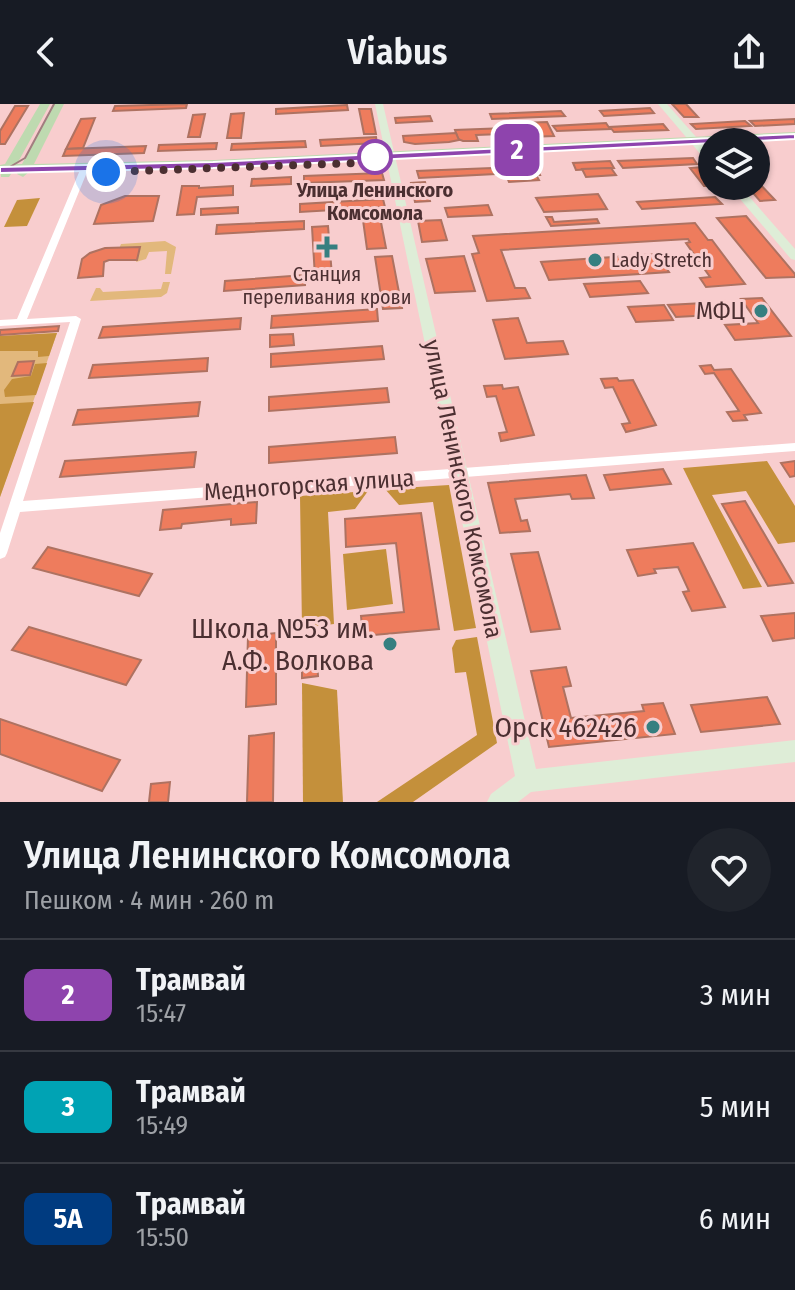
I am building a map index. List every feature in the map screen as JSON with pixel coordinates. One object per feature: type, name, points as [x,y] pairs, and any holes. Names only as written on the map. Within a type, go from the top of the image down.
[{"type":"main road","points":[[3,171],[45,104]]},
{"type":"main road","points":[[25,170],[59,104]]},
{"type":"main road","points":[[770,140],[795,135]]},
{"type":"main road","points":[[770,141],[795,142]]},
{"type":"main road","points":[[3,171],[214,166],[698,144]]},
{"type":"main road","points":[[25,170],[83,172],[107,168]]},
{"type":"street","name":"улица Ленинского Комсомола","points":[[379,104],[527,781]]},
{"type":"street","points":[[662,104],[698,140]]},
{"type":"street","points":[[38,117],[53,116]]},
{"type":"street","points":[[21,322],[83,172]]},
{"type":"street","points":[[746,200],[795,256]]},
{"type":"street","points":[[0,323],[76,319],[0,553]]},
{"type":"street","name":"Медногорская улица","points":[[15,507],[795,447]]},
{"type":"street","points":[[499,802],[527,781],[795,751]]},
{"type":"shaded area","points":[[40,198],[27,226],[4,227],[17,200]]},
{"type":"shaded area","points":[[165,241],[176,247],[171,274],[165,274],[167,251],[149,252],[146,259],[136,262],[140,247],[119,249],[121,244]]},
{"type":"shaded area","points":[[163,282],[170,282],[167,293],[161,297],[90,301],[96,288],[103,292],[161,289]]},
{"type":"shaded area","points":[[57,333],[0,497],[0,336]]},
{"type":"shaded area","points":[[57,333],[49,356],[38,357],[38,351],[0,351],[0,336]]},
{"type":"shaded area","points":[[47,363],[36,395],[5,397],[4,390],[12,379],[31,376],[35,364]]},
{"type":"shaded area","points":[[34,402],[0,497],[0,404]]},
{"type":"shaded area","points":[[767,461],[795,506],[795,542],[778,544],[746,491],[712,495],[762,587],[743,589],[683,468]]},
{"type":"shaded area","points":[[449,485],[476,628],[454,631],[433,502],[399,505],[385,489]]},
{"type":"shaded area","points":[[368,491],[355,509],[328,512],[334,624],[302,628],[300,496]]},
{"type":"shaded area","points":[[386,549],[393,604],[347,610],[343,554]]},
{"type":"shaded area","points":[[477,637],[497,743],[413,802],[377,802],[477,735],[466,672],[455,673],[452,648],[456,640]]},
{"type":"shaded area","points":[[302,683],[337,690],[343,802],[303,802]]},
{"type":"building","points":[[187,104],[186,108],[113,111],[115,106]]},
{"type":"building","points":[[672,104],[686,104],[698,117],[684,117]]},
{"type":"building","points":[[347,105],[348,110],[276,114],[276,109]]},
{"type":"building","points":[[15,106],[28,106],[5,144],[0,144],[0,131]]},
{"type":"building","points":[[650,108],[654,113],[604,116],[600,111]]},
{"type":"building","points":[[359,109],[371,109],[376,134],[364,134]]},
{"type":"building","points":[[561,111],[565,116],[492,119],[490,114]]},
{"type":"building","points":[[244,113],[241,138],[227,138],[231,114]]},
{"type":"building","points":[[205,114],[200,137],[188,137],[193,115]]},
{"type":"building","points":[[430,116],[432,121],[396,123],[395,118]]},
{"type":"building","points":[[95,118],[83,148],[66,149],[81,119]]},
{"type":"building","points":[[795,119],[795,124],[755,126],[750,121]]},
{"type":"building","points":[[745,121],[751,126],[696,129],[691,124]]},
{"type":"building","points":[[547,122],[554,136],[527,137],[520,123]]},
{"type":"building","points":[[606,123],[610,129],[557,131],[553,126]]},
{"type":"building","points":[[663,124],[668,130],[614,132],[610,127]]},
{"type":"building","points":[[518,129],[521,137],[505,139],[502,134],[476,135],[478,141],[463,141],[458,139],[455,130]]},
{"type":"building","points":[[456,133],[459,140],[415,144],[404,142],[403,136]]},
{"type":"building","points":[[376,137],[377,143],[321,146],[320,140]]},
{"type":"building","points":[[305,141],[306,147],[231,150],[232,144]]},
{"type":"building","points":[[217,143],[216,149],[158,151],[159,145]]},
{"type":"building","points":[[146,146],[144,153],[63,156],[66,149]]},
{"type":"building","points":[[693,158],[697,164],[623,168],[618,161]]},
{"type":"building","points":[[610,161],[614,168],[576,170],[573,163]]},
{"type":"building","points":[[536,166],[540,175],[506,175],[502,167]]},
{"type":"building","points":[[698,167],[698,178],[690,168]]},
{"type":"building","points":[[492,168],[495,174],[419,178],[417,171]]},
{"type":"building","points":[[611,168],[616,175],[586,177],[582,169]]},
{"type":"building","points":[[382,173],[384,180],[304,183],[304,176]]},
{"type":"building","points":[[535,173],[539,180],[509,182],[506,175]]},
{"type":"building","points":[[291,177],[291,184],[251,186],[252,179]]},
{"type":"building","points":[[425,182],[430,201],[415,202],[411,183]]},
{"type":"building","points":[[182,186],[233,186],[233,195],[197,197],[194,214],[177,215]]},
{"type":"building","points":[[598,194],[607,209],[544,212],[536,198]]},
{"type":"building","points":[[125,196],[159,196],[153,221],[94,224],[101,205]]},
{"type":"building","points":[[698,198],[718,200],[722,204],[642,209],[637,202]]},
{"type":"building","points":[[383,199],[385,207],[300,212],[300,204]]},
{"type":"building","points":[[488,205],[492,215],[448,217],[445,208]]},
{"type":"building","points":[[238,207],[238,213],[201,215],[201,209]]},
{"type":"building","points":[[379,212],[386,248],[367,249],[362,213]]},
{"type":"building","points":[[746,216],[795,277],[766,278],[717,218]]},
{"type":"building","points":[[546,217],[552,217],[554,222],[597,219],[599,223],[551,226]]},
{"type":"building","points":[[441,220],[447,240],[422,242],[418,221]]},
{"type":"building","points":[[304,221],[304,229],[216,234],[217,225]]},
{"type":"building","points":[[695,223],[745,284],[706,287],[700,278],[710,277],[686,243],[690,242],[688,239],[501,250],[515,288],[525,288],[530,298],[487,301],[472,254],[479,253],[473,236]]},
{"type":"building","points":[[328,226],[332,276],[315,277],[312,227]]},
{"type":"building","points":[[140,247],[137,260],[109,260],[104,262],[103,276],[78,278],[82,259],[90,253],[105,248]]},
{"type":"building","points":[[657,254],[669,272],[549,280],[541,262]]},
{"type":"building","points":[[392,256],[402,308],[383,309],[375,257]]},
{"type":"building","points":[[464,256],[475,291],[435,293],[426,259]]},
{"type":"building","points":[[304,275],[305,285],[224,291],[225,281]]},
{"type":"building","points":[[640,281],[648,293],[590,297],[584,284]]},
{"type":"building","name":"МФЦ","points":[[762,298],[791,336],[735,340],[725,325],[758,323],[741,299]]},
{"type":"building","points":[[704,303],[712,315],[676,317],[668,305]]},
{"type":"building","points":[[664,305],[673,320],[636,322],[628,307]]},
{"type":"building","points":[[377,309],[378,321],[271,328],[272,316]]},
{"type":"building","points":[[241,318],[240,329],[99,338],[103,327]]},
{"type":"building","points":[[518,318],[527,343],[563,341],[568,354],[505,359],[493,320]]},
{"type":"building","points":[[59,326],[58,331],[0,335],[0,330]]},
{"type":"building","points":[[293,334],[294,345],[270,347],[270,335]]},
{"type":"building","points":[[382,346],[384,359],[271,367],[271,354]]},
{"type":"building","points":[[208,358],[207,371],[89,378],[93,365]]},
{"type":"building","points":[[34,361],[30,375],[12,376],[18,362]]},
{"type":"building","points":[[711,365],[714,370],[731,369],[761,413],[744,415],[747,420],[733,421],[727,412],[739,411],[714,373],[705,374],[700,366]]},
{"type":"building","points":[[617,378],[619,381],[633,380],[656,425],[626,432],[622,424],[630,423],[613,387],[605,388],[601,379]]},
{"type":"building","points":[[502,385],[503,389],[518,387],[534,435],[501,441],[499,433],[507,432],[496,396],[487,397],[484,386]]},
{"type":"building","points":[[387,388],[389,402],[269,411],[269,397]]},
{"type":"building","points":[[200,402],[198,416],[73,425],[78,410]]},
{"type":"building","points":[[395,437],[397,453],[269,463],[269,447]]},
{"type":"building","points":[[196,452],[194,467],[60,477],[65,461]]},
{"type":"building","points":[[795,461],[795,476],[790,477],[781,463]]},
{"type":"building","points":[[663,469],[671,484],[610,490],[604,475]]},
{"type":"building","points":[[586,475],[594,498],[572,499],[570,494],[515,499],[521,521],[527,520],[530,531],[500,533],[488,483]]},
{"type":"building","points":[[745,501],[793,583],[768,586],[722,504]]},
{"type":"building","points":[[257,502],[256,523],[231,525],[231,519],[182,524],[181,528],[160,530],[163,510]]},
{"type":"building","points":[[421,513],[439,629],[363,636],[361,616],[404,612],[396,543],[346,547],[345,519]]},
{"type":"building","points":[[693,543],[725,607],[692,611],[683,592],[689,591],[678,567],[654,569],[656,573],[638,576],[627,550]]},
{"type":"building","points":[[48,547],[152,574],[139,596],[33,568]]},
{"type":"building","points":[[538,552],[560,629],[531,632],[511,554]]},
{"type":"building","points":[[795,613],[795,638],[773,641],[761,616]]},
{"type":"building","points":[[29,627],[141,660],[126,685],[12,650]]},
{"type":"building","points":[[276,633],[276,704],[246,707],[248,636]]},
{"type":"building","points":[[317,658],[318,676],[302,678],[302,660]]},
{"type":"building","points":[[566,667],[571,686],[563,687],[571,718],[644,711],[642,705],[663,703],[675,734],[549,747],[531,671]]},
{"type":"building","points":[[767,697],[780,724],[701,732],[691,705]]},
{"type":"building","points":[[0,719],[120,760],[102,791],[0,754]]},
{"type":"building","points":[[274,733],[273,802],[247,802],[249,736]]},
{"type":"building","points":[[170,782],[168,802],[149,802],[151,784]]},
{"type":"tram line","points":[[8,168],[25,158],[54,104]]},
{"type":"tram line","points":[[0,170],[213,165],[795,137]]},
{"type":"tram line","name":"2","points":[[0,170],[213,165],[795,137]]},
{"type":"place","name":"Улица Ленинского Комсомола","points":[[375,157]]},
{"type":"place","name":"Станция переливания крови","points":[[327,247]]},
{"type":"place","name":"Lady Stretch","points":[[595,260]]},
{"type":"place","name":"МФЦ","points":[[761,311]]},
{"type":"place","name":"Школа №53 им. А.Ф. Волкова","points":[[390,644]]},
{"type":"place","name":"Орск 462426","points":[[653,727]]},
{"type":"route","points":[[106,172],[383,162],[375,157]]}]
